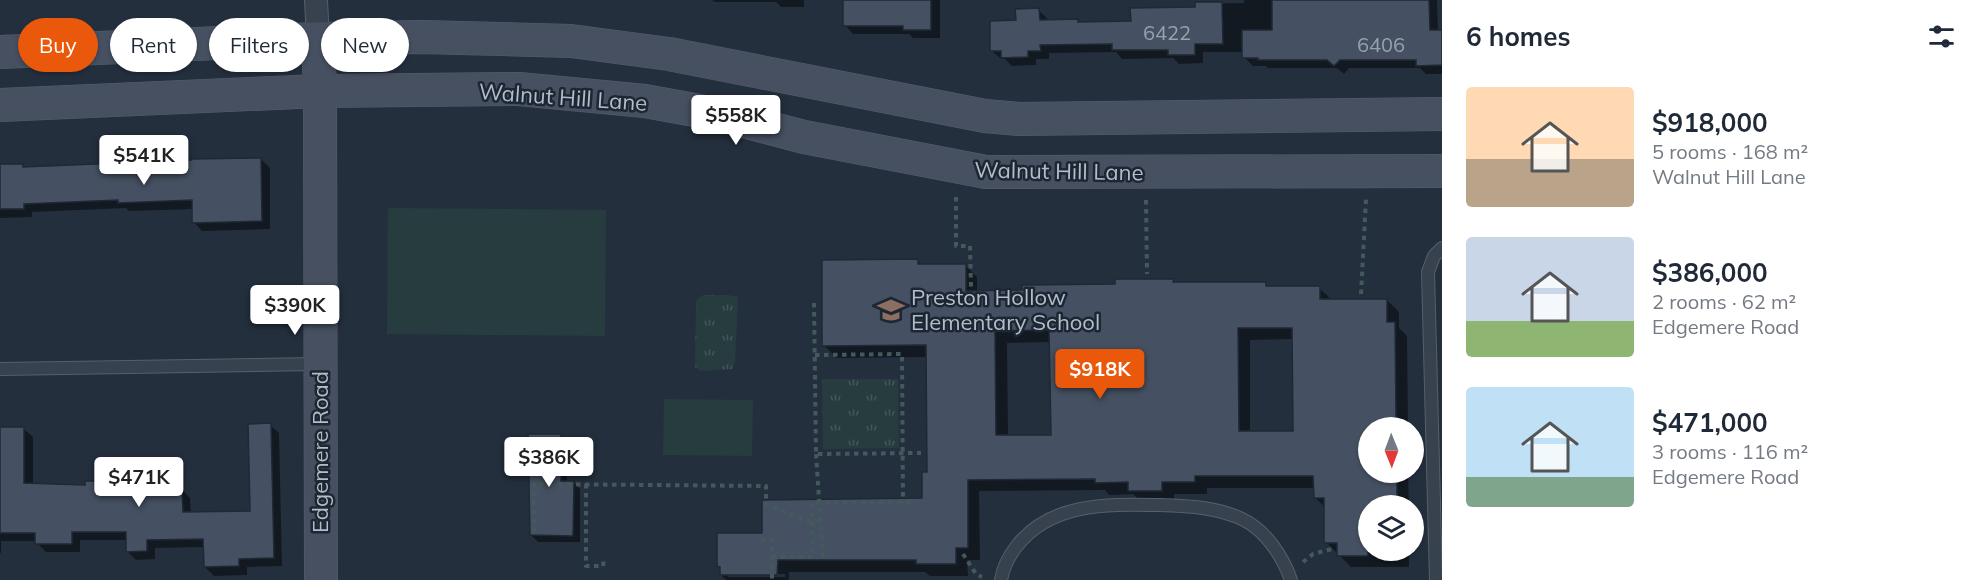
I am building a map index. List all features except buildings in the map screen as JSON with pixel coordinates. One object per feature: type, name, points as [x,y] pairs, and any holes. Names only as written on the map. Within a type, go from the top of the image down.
[{"type":"main road","points":[[0,52],[318,39],[422,38],[571,41],[669,54],[985,116],[1019,119],[1442,114]]},
{"type":"main road","name":"Edgemere Road","points":[[318,39],[321,580]]},
{"type":"main road","name":"Walnut Hill Lane","points":[[0,105],[320,91],[519,89],[645,101],[716,114],[804,137],[986,172],[1442,171]]},
{"type":"street","name":"Edgemere Road","points":[[316,0],[318,39]]},
{"type":"lane","points":[[1436,580],[1428,272],[1434,256],[1442,248]]},
{"type":"lane","points":[[0,369],[320,364]]},
{"type":"lane","points":[[1001,580],[1011,554],[1024,537],[1044,521],[1068,511],[1089,506],[1139,504],[1198,507],[1221,511],[1245,520],[1264,535],[1280,556],[1291,580]]},
{"type":"path","points":[[956,188],[956,246],[970,246],[971,287]]},
{"type":"path","points":[[1362,294],[1366,192]]},
{"type":"path","points":[[1146,195],[1147,274]]},
{"type":"path","points":[[814,303],[816,454],[823,521],[823,560]]},
{"type":"path","points":[[815,356],[902,354],[903,503]]},
{"type":"path","points":[[816,454],[921,453]]},
{"type":"path","points":[[534,532],[534,484],[766,486],[766,504],[807,521],[823,521]]},
{"type":"path","points":[[586,484],[586,566],[603,566],[604,558]]},
{"type":"path","points":[[772,557],[813,557],[812,503],[911,502]]},
{"type":"path","points":[[761,540],[772,540],[772,580]]},
{"type":"path","points":[[1301,565],[1313,554],[1332,549]]},
{"type":"green space","points":[[388,208],[606,210],[605,336],[387,334]]},
{"type":"green space","points":[[703,295],[738,297],[735,362],[732,369],[701,371],[695,367],[696,304],[697,299]]},
{"type":"green space","points":[[822,379],[898,379],[899,448],[823,449]]},
{"type":"green space","points":[[664,399],[753,400],[752,456],[663,455]]},
{"type":"place","name":"Preston Hollow Elementary School","points":[[891,310]]}]
